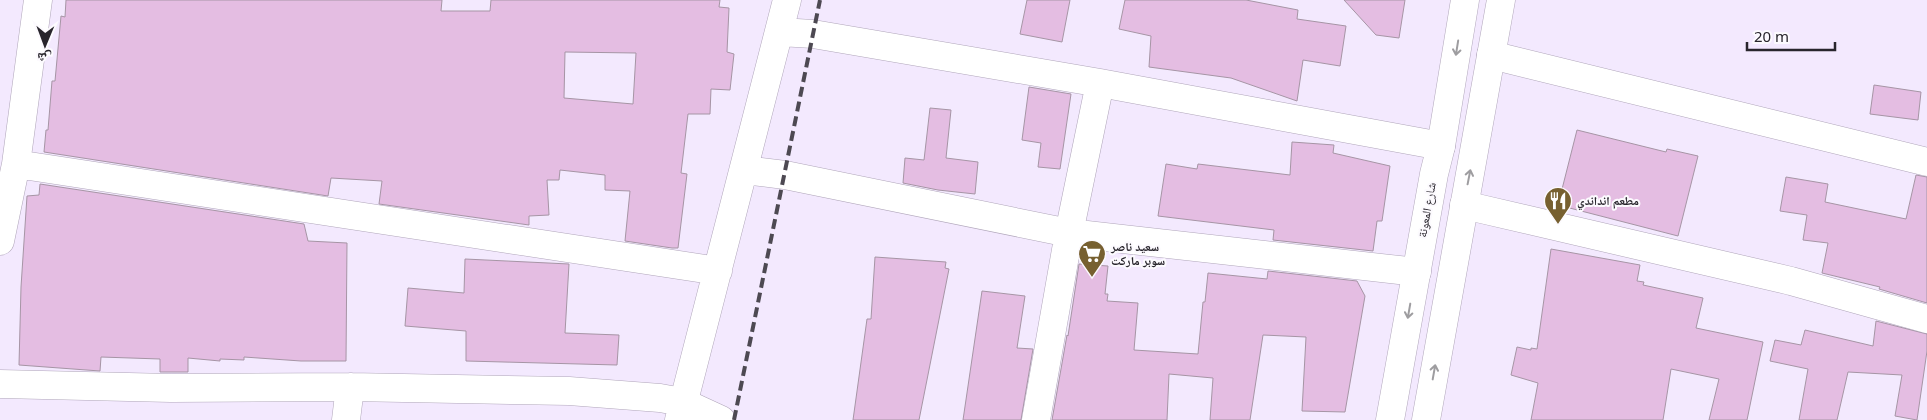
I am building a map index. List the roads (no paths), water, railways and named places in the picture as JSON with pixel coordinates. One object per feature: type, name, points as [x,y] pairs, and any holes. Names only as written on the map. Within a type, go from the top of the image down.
[{"type":"main road","points":[[0,241],[16,164],[38,0]]},
{"type":"main road","points":[[681,411],[787,0]]},
{"type":"main road","name":"شارع المعونة","points":[[1390,420],[1434,174],[1441,146],[1465,0]]},
{"type":"main road","points":[[1426,420],[1500,0]]},
{"type":"main road","points":[[780,32],[813,34],[1100,83],[1441,146]]},
{"type":"main road","points":[[1491,55],[1927,162]]},
{"type":"main road","points":[[1036,420],[1069,233],[1100,83]]},
{"type":"main road","points":[[16,164],[718,270]]},
{"type":"main road","points":[[744,170],[785,175],[1069,233],[1417,272]]},
{"type":"main road","points":[[1464,205],[1791,281],[1927,319]]},
{"type":"main road","points":[[0,384],[172,388],[350,387],[569,391],[660,398],[681,411],[721,420]]},
{"type":"main road","points":[[346,420],[350,387]]},
{"type":"railway","points":[[734,420],[820,0]]},
{"type":"place","name":"مطعم انداندي","points":[[1558,225]]},
{"type":"place","name":"سعيد ناصر سوبر ماركت","points":[[1092,278]]}]
